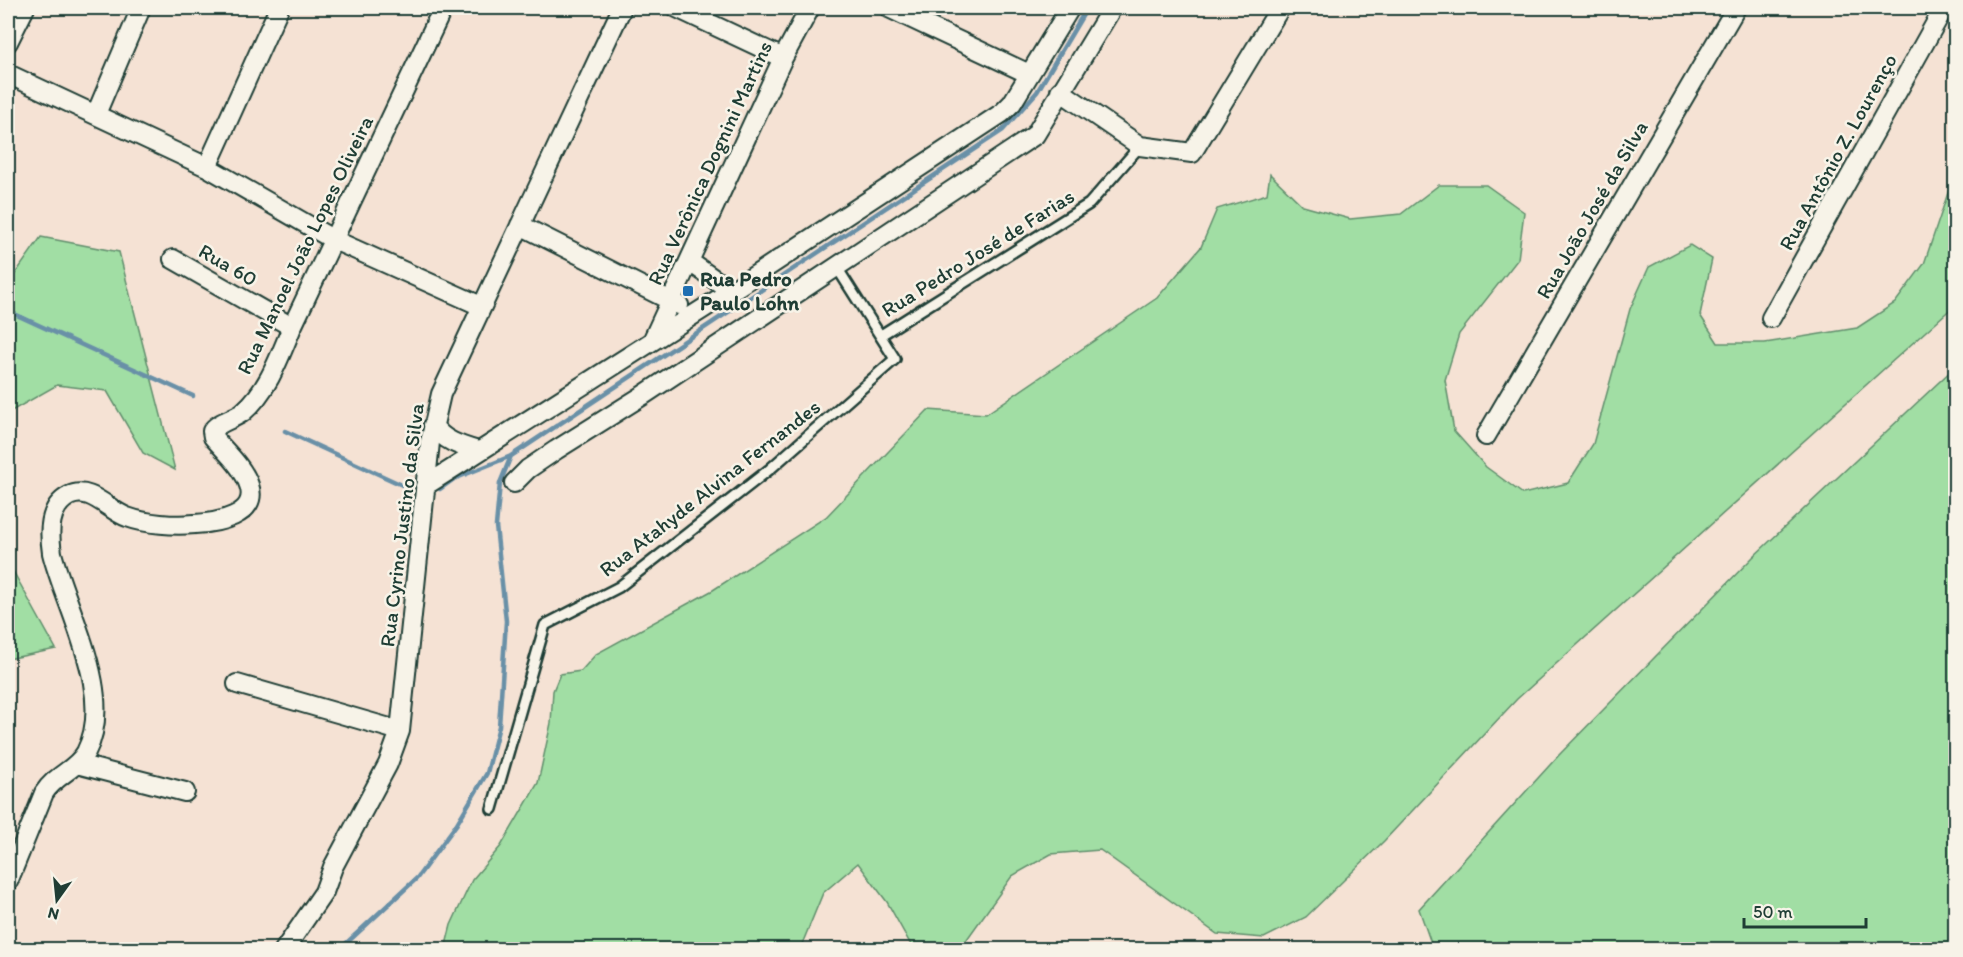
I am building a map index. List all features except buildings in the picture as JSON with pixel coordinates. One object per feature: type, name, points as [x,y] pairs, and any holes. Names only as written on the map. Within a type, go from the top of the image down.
[{"type":"street","points":[[8,42],[25,8]]},
{"type":"street","points":[[96,114],[141,8]]},
{"type":"street","points":[[207,167],[279,8]]},
{"type":"street","name":"Rua Manoel João Lopes Oliveira","points":[[8,882],[51,782],[78,764],[91,740],[97,700],[93,676],[52,553],[49,535],[57,505],[69,496],[86,494],[125,517],[194,524],[230,518],[245,509],[250,499],[250,486],[213,438],[212,432],[242,413],[254,400],[278,361],[443,8]]},
{"type":"street","name":"Rua Cyrino Justino da Silva","points":[[284,950],[324,892],[333,867],[388,764],[400,731],[425,486],[433,425],[446,380],[622,8]]},
{"type":"street","points":[[677,8],[783,58]]},
{"type":"street","name":"Rua Verônica Dognini Martins","points":[[653,339],[783,58],[810,8]]},
{"type":"street","points":[[889,8],[1029,74]]},
{"type":"street","points":[[425,486],[731,291],[1002,113],[1012,103],[1070,8]]},
{"type":"street","points":[[514,483],[528,469],[1035,135],[1046,121],[1060,91],[1112,8]]},
{"type":"street","points":[[1060,91],[1140,146],[1192,153],[1280,8]]},
{"type":"street","name":"Rua João José da Silva","points":[[1486,436],[1736,8]]},
{"type":"street","name":"Rua Antônio Z. Lourenço","points":[[1771,318],[1944,8]]},
{"type":"street","points":[[8,74],[207,167],[333,240],[481,306]]},
{"type":"street","points":[[520,225],[695,313]]},
{"type":"street","name":"Rua 60","points":[[173,259],[292,327]]},
{"type":"street","points":[[690,262],[731,291]]},
{"type":"street","points":[[433,425],[438,432],[453,442],[478,451]]},
{"type":"street","points":[[237,684],[400,731]]},
{"type":"street","points":[[78,764],[185,792]]},
{"type":"lane","name":"Rua Pedro José de Farias","points":[[881,335],[1089,204],[1140,146]]},
{"type":"lane","name":"Rua Atahyde Alvina Fernandes","points":[[492,809],[545,625],[619,587],[770,469],[896,358],[836,266]]},
{"type":"green space","points":[[1955,172],[1955,305],[1517,699],[1384,841],[1306,917],[1264,938],[1217,934],[1100,850],[1051,854],[1012,876],[960,949],[911,945],[887,902],[858,863],[823,893],[800,949],[445,949],[451,925],[472,880],[501,846],[538,783],[551,723],[553,691],[560,674],[581,671],[596,654],[713,590],[826,517],[928,410],[986,414],[1157,298],[1201,247],[1217,209],[1267,194],[1270,174],[1303,206],[1350,219],[1401,214],[1439,185],[1486,185],[1524,212],[1518,259],[1459,334],[1445,380],[1454,431],[1486,467],[1523,494],[1568,483],[1593,444],[1630,309],[1649,267],[1690,245],[1712,259],[1700,315],[1718,343],[1765,343],[1857,328],[1895,303],[1924,264]]},
{"type":"green space","points":[[41,237],[119,252],[175,470],[143,453],[107,391],[57,385],[8,413],[8,284]]},
{"type":"green space","points":[[1955,367],[1955,949],[1433,949],[1419,909],[1559,755],[1753,557]]},
{"type":"green space","points":[[8,562],[56,649],[8,659]]},
{"type":"waterway","points":[[440,489],[454,479],[511,456],[1003,130],[1037,92],[1087,8]]},
{"type":"waterway","points":[[8,311],[193,396]]},
{"type":"waterway","points":[[285,431],[402,485]]},
{"type":"waterway","points":[[339,950],[417,878],[456,825],[487,773],[499,726],[506,621],[496,526],[500,483],[511,456]]},
{"type":"place","name":"Rua Pedro Paulo Lohn","points":[[688,291]]}]
